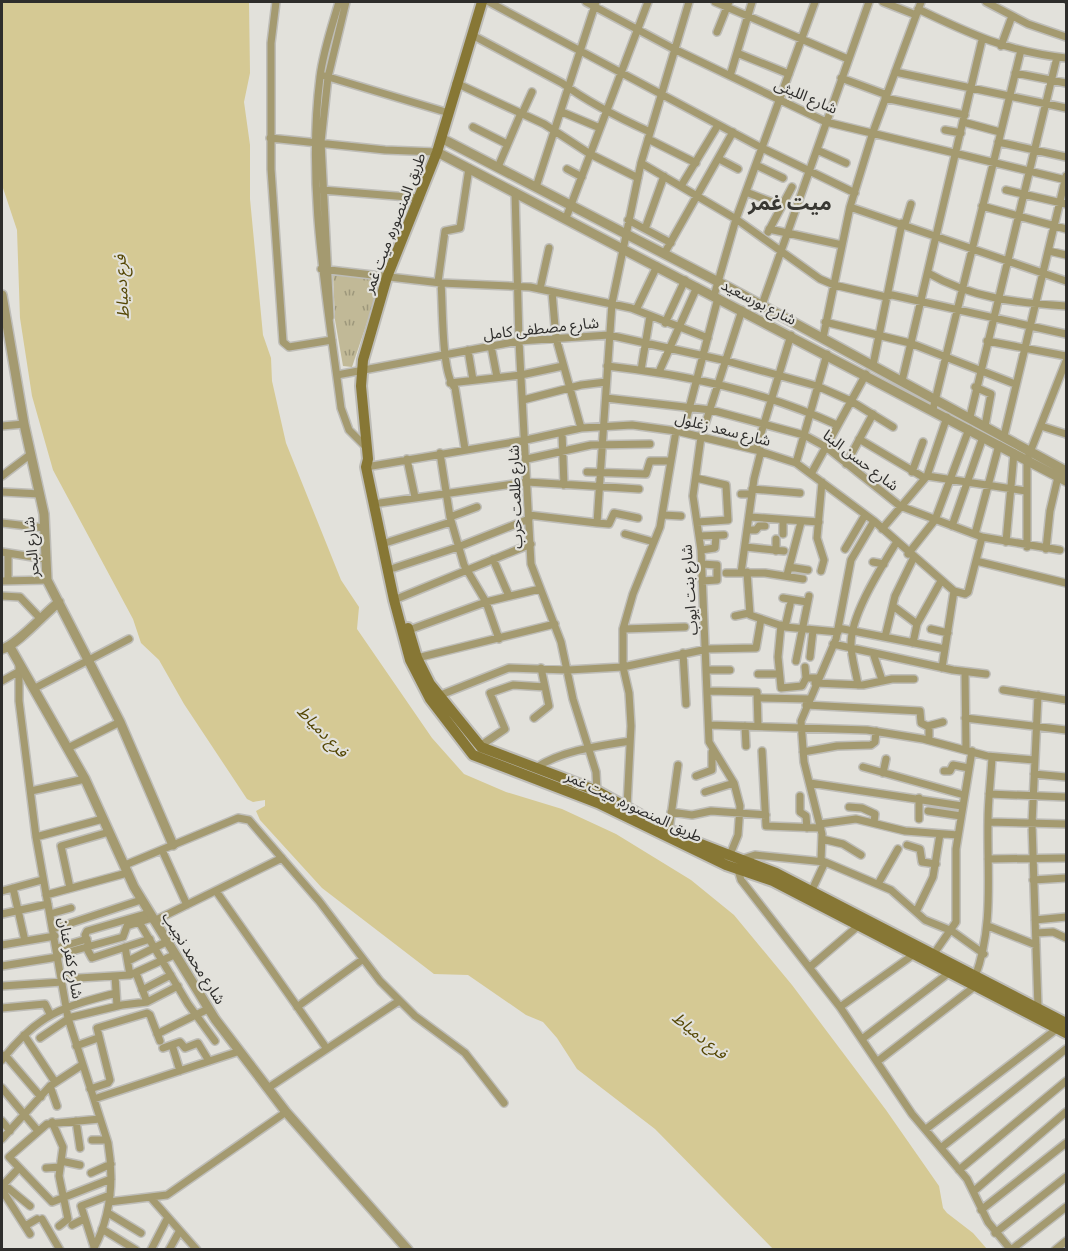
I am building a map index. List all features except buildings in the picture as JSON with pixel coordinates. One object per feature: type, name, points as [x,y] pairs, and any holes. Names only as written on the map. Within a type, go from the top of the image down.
[{"type":"main road","name":"طريق المنصوره, ميت غمر","points":[[482,2],[437,152],[387,277],[361,371],[369,464],[415,674],[430,699],[473,755],[598,802],[728,860],[811,892],[933,955],[975,982],[1064,1028]]},
{"type":"main road","name":"طريق المنصوره, ميت غمر","points":[[369,464],[380,502],[385,543],[394,568],[397,599],[417,658],[438,696],[480,746],[496,755],[537,767],[597,791],[728,860]]},
{"type":"main road","name":"طريق المنصوره, ميت غمر","points":[[740,865],[949,974],[975,982],[1038,1008],[1064,1028]]},
{"type":"street","points":[[276,2],[271,43],[270,138],[273,226],[283,342],[289,347],[332,340]]},
{"type":"street","points":[[339,2],[324,76],[318,142],[318,172],[329,319],[344,419],[356,439],[366,447]]},
{"type":"street","points":[[336,25],[346,2]]},
{"type":"street","points":[[489,2],[762,148],[855,193]]},
{"type":"street","name":"شارع الليثى","points":[[586,2],[596,4],[674,48],[826,122],[1066,178]]},
{"type":"street","points":[[566,218],[648,2]]},
{"type":"street","points":[[597,523],[612,303],[641,163],[689,2]]},
{"type":"street","points":[[715,2],[728,4],[748,16],[848,59]]},
{"type":"street","points":[[730,76],[752,2]]},
{"type":"street","points":[[627,807],[630,741],[629,693],[623,667],[623,629],[633,594],[663,515],[670,462],[691,408],[708,338],[718,282],[736,219],[815,2]]},
{"type":"street","points":[[762,305],[869,2]]},
{"type":"street","points":[[883,2],[917,12],[1001,46],[1066,58]]},
{"type":"street","points":[[823,338],[850,207],[873,132],[921,2]]},
{"type":"street","points":[[986,2],[1012,16],[1066,37]]},
{"type":"street","points":[[536,187],[596,4]]},
{"type":"street","points":[[717,32],[728,4]]},
{"type":"street","points":[[1001,46],[1012,16]]},
{"type":"street","points":[[472,35],[562,83],[569,91],[696,163]]},
{"type":"street","points":[[902,381],[982,40]]},
{"type":"street","points":[[934,404],[1021,50]]},
{"type":"street","points":[[737,53],[789,74]]},
{"type":"street","points":[[970,417],[975,387],[1057,57]]},
{"type":"street","points":[[895,72],[1066,108]]},
{"type":"street","points":[[1015,73],[1066,83]]},
{"type":"street","points":[[324,76],[449,112]]},
{"type":"street","points":[[841,78],[886,96],[1000,132]]},
{"type":"street","points":[[456,83],[521,113],[555,131],[590,154],[638,178]]},
{"type":"street","points":[[492,179],[492,172],[498,167],[532,93]]},
{"type":"street","points":[[562,112],[600,128]]},
{"type":"street","points":[[681,186],[718,125]]},
{"type":"street","points":[[473,127],[507,144]]},
{"type":"street","points":[[945,130],[961,133]]},
{"type":"street","points":[[664,254],[733,132]]},
{"type":"street","points":[[270,138],[385,150],[437,152]]},
{"type":"street","name":"شارع بورسعيد","points":[[441,138],[762,305],[902,381],[934,404],[947,417],[1014,453],[1028,455]]},
{"type":"street","points":[[998,142],[1066,157]]},
{"type":"street","points":[[816,150],[846,162]]},
{"type":"street","name":"شارع بورسعيد","points":[[437,152],[866,374],[970,417],[1005,436],[1028,455],[1064,476]]},
{"type":"street","points":[[465,449],[455,388],[450,383],[440,282],[446,231],[460,228],[473,170],[483,166],[483,159]]},
{"type":"street","points":[[719,159],[738,170]]},
{"type":"street","points":[[641,163],[736,219],[834,285],[886,297],[892,295],[1066,334]]},
{"type":"street","points":[[756,165],[783,178]]},
{"type":"street","points":[[567,169],[582,177]]},
{"type":"street","points":[[318,172],[322,190],[325,269]]},
{"type":"street","points":[[645,230],[664,176]]},
{"type":"street","points":[[1005,436],[1024,348],[1055,226],[1064,203],[1066,178]]},
{"type":"street","points":[[764,238],[792,186]]},
{"type":"street","points":[[322,190],[420,198]]},
{"type":"street","points":[[1006,190],[1064,203]]},
{"type":"street","name":"شارع طلعت حرب","points":[[515,192],[516,285],[532,571],[555,624],[597,778],[597,791]]},
{"type":"street","points":[[746,192],[782,206]]},
{"type":"street","points":[[873,365],[903,224],[911,204]]},
{"type":"street","points":[[982,206],[1066,229]]},
{"type":"street","points":[[850,207],[1066,281]]},
{"type":"street","points":[[628,220],[670,243]]},
{"type":"street","points":[[769,230],[842,245]]},
{"type":"street","points":[[540,289],[549,248]]},
{"type":"street","points":[[1049,251],[1066,255]]},
{"type":"street","points":[[636,310],[657,266]]},
{"type":"street","points":[[325,269],[440,282],[516,285],[540,289],[612,303],[708,338]]},
{"type":"street","points":[[928,273],[961,290],[997,299],[1066,306]]},
{"type":"street","points":[[665,323],[685,280]]},
{"type":"street","points":[[659,372],[698,287]]},
{"type":"street","points":[[552,292],[556,338],[581,428]]},
{"type":"street","name":"شارع البحر","points":[[2,299],[24,424],[40,494],[45,528],[47,580],[120,722],[173,845]]},
{"type":"street","name":"شارع بنت ايوب","points":[[728,860],[738,835],[740,814],[734,783],[712,749],[701,550],[693,496],[701,436],[742,310]]},
{"type":"street","points":[[641,370],[650,316]]},
{"type":"street","points":[[825,322],[910,343],[1016,384]]},
{"type":"street","name":"شارع مصطفى كامل","points":[[337,375],[519,341],[609,335],[727,361],[817,386],[851,401],[893,427]]},
{"type":"street","points":[[749,613],[744,573],[752,491],[763,423],[790,335]]},
{"type":"street","points":[[987,341],[1066,356]]},
{"type":"street","points":[[491,346],[497,377]]},
{"type":"street","points":[[468,350],[473,380]]},
{"type":"street","points":[[796,463],[827,354]]},
{"type":"street","points":[[1027,546],[1028,455],[1066,361]]},
{"type":"street","points":[[450,383],[521,375],[563,366]]},
{"type":"street","points":[[607,366],[659,372],[719,384],[771,398],[837,425]]},
{"type":"street","points":[[812,474],[866,374]]},
{"type":"street","points":[[523,400],[569,388],[606,382]]},
{"type":"street","points":[[975,387],[991,394],[985,426]]},
{"type":"street","name":"شارع حسن البنا","points":[[606,398],[711,410],[804,435],[826,447],[900,506],[978,536],[1060,550]]},
{"type":"street","points":[[846,464],[873,414]]},
{"type":"street","points":[[882,529],[925,476],[947,417]]},
{"type":"street","points":[[2,426],[24,424]]},
{"type":"street","name":"شارع سعد زغلول","points":[[369,464],[526,440],[581,428],[632,425],[701,436],[759,450],[796,463],[874,522],[954,591]]},
{"type":"street","points":[[1041,426],[1066,434]]},
{"type":"street","points":[[885,637],[893,606],[911,556],[934,520],[952,479],[969,429]]},
{"type":"street","points":[[562,432],[564,485]]},
{"type":"street","points":[[952,526],[983,437]]},
{"type":"street","points":[[859,439],[912,472],[925,476],[1026,491]]},
{"type":"street","points":[[912,472],[923,442]]},
{"type":"street","points":[[526,459],[604,444],[650,444]]},
{"type":"street","points":[[942,668],[954,591],[967,593],[976,561],[978,536],[988,485],[999,445]]},
{"type":"street","points":[[440,453],[450,520],[458,547],[467,570],[486,602],[499,639]]},
{"type":"street","points":[[1006,542],[1014,453]]},
{"type":"street","points":[[2,476],[31,454]]},
{"type":"street","points":[[408,459],[415,497]]},
{"type":"street","points":[[587,472],[646,474],[649,462],[670,462]]},
{"type":"street","points":[[1046,549],[1051,504],[1064,476]]},
{"type":"street","points":[[696,478],[725,484],[728,520],[697,522]]},
{"type":"street","points":[[380,502],[527,482],[639,489]]},
{"type":"street","points":[[821,572],[824,560],[817,538],[822,482]]},
{"type":"street","points":[[741,494],[752,491],[800,493]]},
{"type":"street","points":[[2,492],[40,494]]},
{"type":"street","points":[[385,543],[450,520],[477,507]]},
{"type":"street","points":[[394,568],[458,547],[529,517],[609,524],[613,513],[638,518]]},
{"type":"street","points":[[663,515],[681,516]]},
{"type":"street","points":[[845,549],[848,539],[865,515]]},
{"type":"street","points":[[750,517],[819,522]]},
{"type":"street","points":[[746,547],[780,551],[779,537],[783,521]]},
{"type":"street","points":[[788,571],[801,522]]},
{"type":"street","points":[[811,892],[823,861],[822,839],[803,752],[801,728],[807,702],[838,630],[849,567],[874,522]]},
{"type":"street","points":[[2,523],[45,528]]},
{"type":"street","points":[[748,530],[756,530],[759,526],[765,526]]},
{"type":"street","points":[[624,534],[654,543]]},
{"type":"street","points":[[699,536],[724,535]]},
{"type":"street","points":[[701,550],[715,549],[716,536]]},
{"type":"street","points":[[858,685],[851,648],[853,631],[868,587],[896,543]]},
{"type":"street","points":[[397,599],[531,544]]},
{"type":"street","points":[[45,559],[4,552],[5,581],[47,580]]},
{"type":"street","points":[[493,559],[509,596]]},
{"type":"street","points":[[976,561],[1066,583]]},
{"type":"street","points":[[873,562],[884,564]]},
{"type":"street","points":[[702,564],[717,565],[717,580],[702,581]]},
{"type":"street","points":[[726,573],[808,570]]},
{"type":"street","points":[[788,571],[803,579]]},
{"type":"street","points":[[913,643],[917,624],[940,581]]},
{"type":"street","points":[[409,630],[486,602],[540,589]]},
{"type":"street","points":[[2,596],[22,599],[39,617]]},
{"type":"street","points":[[783,598],[808,599],[801,629],[802,646],[796,661]]},
{"type":"street","points":[[2,639],[6,648],[59,602]]},
{"type":"street","points":[[790,605],[783,626],[779,674],[781,688],[801,686],[806,678],[805,667]]},
{"type":"street","points":[[893,606],[917,624]]},
{"type":"street","points":[[735,616],[749,613],[783,626],[813,630],[853,631],[945,649]]},
{"type":"street","points":[[438,696],[509,668],[567,670],[623,667],[707,649],[756,648],[761,619]]},
{"type":"street","points":[[417,658],[555,624]]},
{"type":"street","points":[[623,629],[685,627]]},
{"type":"street","points":[[931,629],[948,633]]},
{"type":"street","points":[[810,657],[813,630]]},
{"type":"street","points":[[35,688],[129,639]]},
{"type":"street","points":[[833,644],[942,668],[986,674]]},
{"type":"street","name":"شارع محمد نجيب","points":[[6,648],[18,668],[35,688],[85,778],[141,900],[208,1009],[286,1112],[408,1250]]},
{"type":"street","points":[[683,653],[686,704]]},
{"type":"street","points":[[873,653],[882,680]]},
{"type":"street","points":[[2,681],[18,668]]},
{"type":"street","name":"شارع كفر عنان","points":[[18,668],[19,701],[42,880],[58,953],[68,1018],[107,1140],[111,1164],[108,1213],[94,1247]]},
{"type":"street","points":[[534,718],[549,706],[541,668]]},
{"type":"street","points":[[707,670],[730,670]]},
{"type":"street","points":[[933,955],[952,931],[957,917],[955,877],[958,835],[969,768],[965,718],[965,672]]},
{"type":"street","points":[[758,674],[779,674]]},
{"type":"street","points":[[806,678],[858,685],[882,680],[914,680]]},
{"type":"street","points":[[480,746],[503,733],[505,727],[490,696],[491,693],[513,685],[545,687]]},
{"type":"street","points":[[1003,690],[1066,700]]},
{"type":"street","points":[[707,691],[920,711],[921,723],[928,726],[943,722]]},
{"type":"street","points":[[758,695],[758,726]]},
{"type":"street","points":[[1038,695],[1032,795],[1038,1008]]},
{"type":"street","points":[[965,718],[1066,730]]},
{"type":"street","points":[[68,748],[120,722]]},
{"type":"street","points":[[709,725],[876,731],[992,756],[1034,760]]},
{"type":"street","points":[[745,726],[746,746]]},
{"type":"street","points":[[928,726],[929,741]]},
{"type":"street","points":[[803,752],[837,746],[871,746],[875,742],[876,731]]},
{"type":"street","points":[[537,767],[555,758],[589,748],[630,741]]},
{"type":"street","points":[[696,776],[712,770],[712,749]]},
{"type":"street","points":[[762,751],[766,826],[807,828],[848,819],[905,831],[958,835]]},
{"type":"street","points":[[878,1061],[975,982],[984,954],[988,927],[988,822],[992,756]]},
{"type":"street","points":[[883,773],[886,759]]},
{"type":"street","points":[[669,830],[678,765]]},
{"type":"street","points":[[944,771],[950,771],[952,765],[969,768]]},
{"type":"street","points":[[863,767],[964,795]]},
{"type":"street","points":[[1034,774],[1066,777]]},
{"type":"street","points":[[31,791],[85,778]]},
{"type":"street","points":[[705,792],[734,783]]},
{"type":"street","points":[[810,783],[962,806]]},
{"type":"street","points":[[989,794],[1066,797]]},
{"type":"street","points":[[800,796],[800,812],[807,816],[807,828]]},
{"type":"street","points":[[919,798],[919,819]]},
{"type":"street","points":[[757,801],[766,801]]},
{"type":"street","points":[[849,807],[862,808],[875,814],[874,823]]},
{"type":"street","points":[[671,812],[692,815],[711,811],[766,815]]},
{"type":"street","points":[[928,811],[961,816]]},
{"type":"street","points":[[46,895],[126,869],[173,845],[244,818],[251,822],[319,901],[362,960],[399,1001],[465,1053],[504,1103]]},
{"type":"street","points":[[36,837],[103,819]]},
{"type":"street","points":[[988,822],[1066,824]]},
{"type":"street","points":[[70,888],[62,845],[109,832]]},
{"type":"street","points":[[916,912],[936,864],[940,834]]},
{"type":"street","points":[[822,839],[843,844],[861,855]]},
{"type":"street","points":[[907,846],[920,849],[922,862],[936,864]]},
{"type":"street","points":[[878,884],[898,849]]},
{"type":"street","points":[[162,850],[187,905]]},
{"type":"street","points":[[984,954],[952,931],[925,920],[901,897],[878,884],[823,861],[755,855],[740,865],[741,880],[840,1007],[912,1114],[959,1170],[974,1191],[981,1210],[995,1233],[1011,1250],[1066,1207]]},
{"type":"street","points":[[2,966],[125,936],[127,926],[187,905],[282,858]]},
{"type":"street","points":[[988,859],[1066,858]]},
{"type":"street","points":[[1033,880],[1066,878]]},
{"type":"street","points":[[2,891],[42,880]]},
{"type":"street","points":[[13,888],[25,941]]},
{"type":"street","points":[[216,891],[327,1049]]},
{"type":"street","points":[[2,945],[54,932],[141,900]]},
{"type":"street","points":[[2,914],[48,904]]},
{"type":"street","points":[[50,914],[71,908]]},
{"type":"street","points":[[1035,920],[1066,917]]},
{"type":"street","points":[[150,939],[92,958],[87,944],[87,931],[151,918]]},
{"type":"street","points":[[139,922],[196,1015],[215,1041]]},
{"type":"street","points":[[810,967],[858,926]]},
{"type":"street","points":[[988,927],[1036,945]]},
{"type":"street","points":[[1036,933],[1053,932],[1066,938]]},
{"type":"street","points":[[128,961],[166,942]]},
{"type":"street","points":[[125,947],[133,974],[147,1002]]},
{"type":"street","points":[[2,986],[133,974],[174,955]]},
{"type":"street","points":[[840,1007],[913,955]]},
{"type":"street","points":[[297,1007],[362,960]]},
{"type":"street","points":[[862,1039],[949,974]]},
{"type":"street","points":[[142,990],[171,975]]},
{"type":"street","points":[[115,976],[117,1006]]},
{"type":"street","points":[[40,1038],[68,1018],[117,1006],[147,1002],[178,986]]},
{"type":"street","points":[[86,992],[87,1001]]},
{"type":"street","points":[[41,1097],[3,1057],[24,1035],[50,1014],[66,1006],[116,993]]},
{"type":"street","points":[[268,1088],[399,1001]]},
{"type":"street","points":[[2,1008],[45,1004],[50,1014]]},
{"type":"street","points":[[90,1089],[108,1083],[110,1080],[97,1028],[145,1012],[150,1016],[159,1037],[208,1009]]},
{"type":"street","points":[[926,1129],[1064,1028]]},
{"type":"street","points":[[24,1035],[52,1084],[57,1106]]},
{"type":"street","points":[[76,1046],[98,1038]]},
{"type":"street","points":[[164,1048],[181,1042],[185,1048],[199,1044],[209,1061]]},
{"type":"street","points":[[172,1045],[180,1071]]},
{"type":"street","points":[[942,1148],[1066,1049]]},
{"type":"street","points":[[94,1099],[240,1051]]},
{"type":"street","points":[[2,1139],[52,1084],[82,1065]]},
{"type":"street","points":[[959,1170],[1066,1081]]},
{"type":"street","points":[[2,1088],[38,1131]]},
{"type":"street","points":[[104,1250],[94,1247],[81,1210],[82,1204],[109,1198],[151,1198],[174,1191],[286,1112]]},
{"type":"street","points":[[974,1191],[1066,1112]]},
{"type":"street","points":[[100,1119],[52,1122],[38,1131],[9,1158],[52,1202],[111,1179]]},
{"type":"street","points":[[76,1120],[80,1148]]},
{"type":"street","points":[[2,1121],[10,1131]]},
{"type":"street","points":[[52,1122],[63,1147],[61,1164],[63,1197],[68,1220],[59,1226]]},
{"type":"street","points":[[92,1140],[107,1140]]},
{"type":"street","points":[[981,1210],[1066,1143]]},
{"type":"street","points":[[46,1168],[61,1164],[80,1165]]},
{"type":"street","points":[[91,1173],[111,1164]]},
{"type":"street","points":[[2,1186],[19,1168]]},
{"type":"street","points":[[995,1233],[1066,1177]]},
{"type":"street","points":[[2,1186],[17,1194],[30,1206]]},
{"type":"street","points":[[2,1186],[30,1234]]},
{"type":"street","points":[[151,1198],[167,1219],[197,1250]]},
{"type":"street","points":[[108,1213],[141,1233]]},
{"type":"street","points":[[25,1226],[39,1219],[60,1250]]},
{"type":"street","points":[[72,1225],[84,1219]]},
{"type":"street","points":[[151,1250],[167,1219]]},
{"type":"street","points":[[102,1229],[136,1250]]},
{"type":"street","points":[[169,1250],[179,1232]]},
{"type":"street","points":[[1055,1250],[1066,1241]]},
{"type":"green space","points":[[333,273],[377,280],[380,284],[352,367],[343,366],[335,320]]},
{"type":"water","name":"فرع دمياط","points":[[2,2],[249,2],[250,73],[244,102],[250,145],[250,199],[263,335],[271,358],[272,381],[286,443],[341,580],[359,607],[357,629],[432,738],[464,774],[506,792],[562,809],[616,834],[691,880],[734,915],[792,985],[886,1110],[939,1186],[943,1208],[973,1233],[987,1249],[773,1249],[655,1129],[577,1069],[557,1038],[543,1022],[526,1015],[468,975],[434,974],[322,888],[260,820],[256,811],[265,806],[265,800],[253,802],[247,799],[184,704],[159,660],[141,643],[133,619],[53,470],[32,396],[20,318],[17,230],[2,185]]},
{"type":"district","name":"ميت غمر","points":[[790,202]]}]
